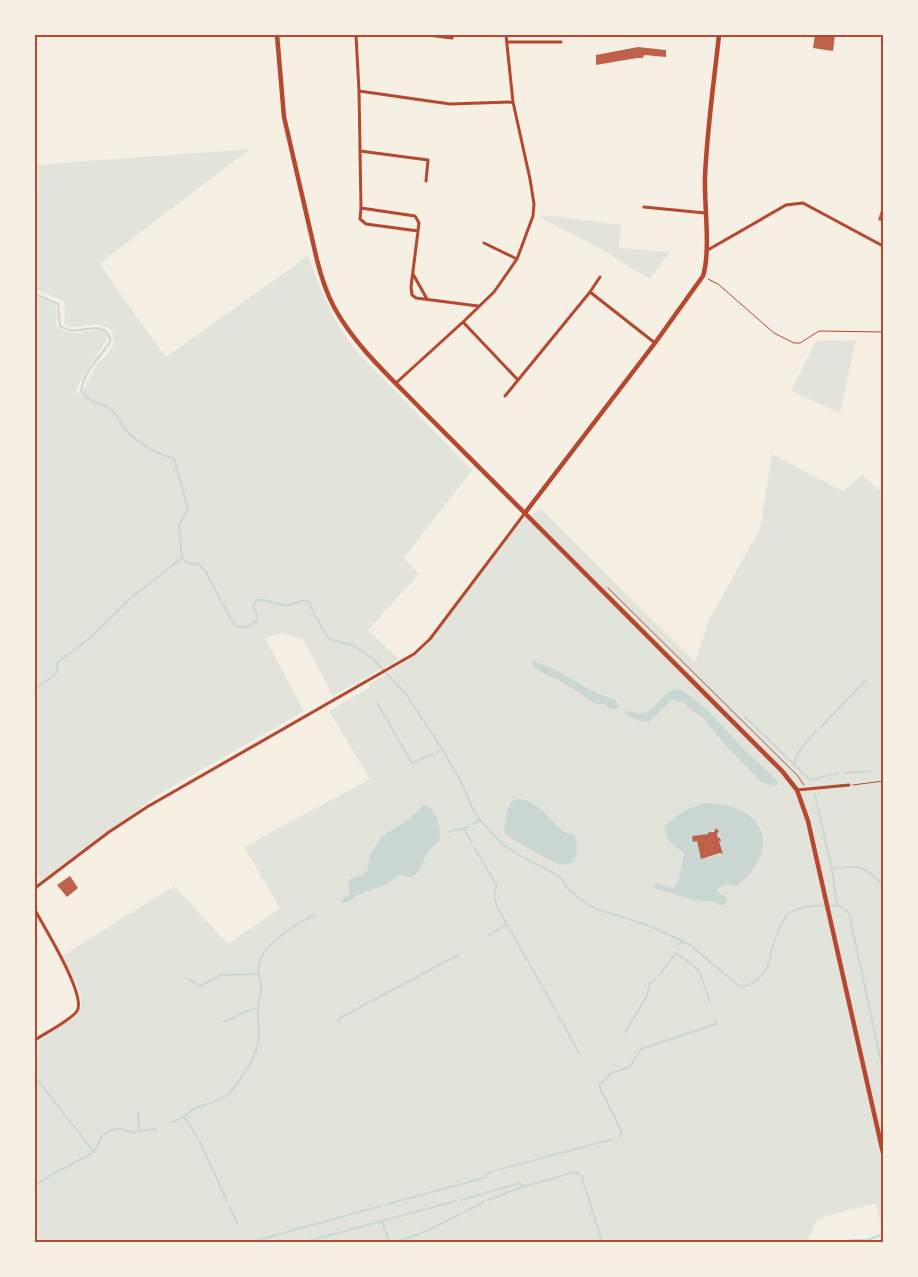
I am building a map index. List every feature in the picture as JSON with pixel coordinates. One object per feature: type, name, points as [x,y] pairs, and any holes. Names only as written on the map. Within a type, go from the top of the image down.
[{"type":"street","points":[[277,35],[280,88],[286,126],[324,283],[334,307],[350,333],[396,383],[782,771],[797,790],[805,811],[829,912],[883,1153]]},
{"type":"street","points":[[356,35],[359,91],[360,218],[366,224],[418,230]]},
{"type":"street","points":[[428,35],[452,36]]},
{"type":"street","points":[[396,383],[464,322],[494,292],[517,259],[533,216],[534,204],[514,102],[506,35]]},
{"type":"street","points":[[35,888],[109,832],[148,807],[414,654],[424,645],[655,343],[703,276],[706,252],[705,177],[718,35]]},
{"type":"street","points":[[506,42],[561,42]]},
{"type":"street","points":[[359,91],[450,104],[514,102]]},
{"type":"street","points":[[360,151],[428,160],[426,181]]},
{"type":"street","points":[[706,252],[716,248],[786,205],[798,203],[813,208],[883,246]]},
{"type":"street","points":[[644,207],[705,213]]},
{"type":"street","points":[[360,208],[415,216],[419,223],[411,287],[412,294],[416,298],[479,306]]},
{"type":"street","points":[[484,242],[517,259]]},
{"type":"street","points":[[412,274],[427,299]]},
{"type":"street","points":[[505,396],[590,292],[600,277]]},
{"type":"street","points":[[590,292],[655,343]]},
{"type":"street","points":[[464,322],[518,380]]},
{"type":"street","points":[[797,790],[849,785]]},
{"type":"street","points":[[35,910],[71,977],[79,1000],[79,1007],[70,1018],[35,1040]]},
{"type":"path","points":[[703,276],[718,284],[774,333],[794,343],[800,343],[819,331],[883,332]]},
{"type":"path","points":[[607,587],[797,775],[807,790]]},
{"type":"path","points":[[849,785],[883,781]]},
{"type":"shaded area","points":[[250,149],[100,263],[118,291],[166,357],[308,256],[328,306],[356,351],[472,470],[404,558],[419,574],[368,630],[399,659],[333,696],[303,639],[281,633],[265,638],[304,711],[156,796],[41,880],[35,871],[35,296],[55,305],[57,313],[56,325],[63,330],[78,333],[98,330],[108,338],[73,395],[84,389],[96,365],[108,354],[114,343],[112,331],[105,327],[93,325],[76,327],[64,324],[64,301],[35,289],[35,165]]},
{"type":"shaded area","points":[[542,215],[621,225],[619,248],[670,252],[650,279],[611,254],[541,218]]},
{"type":"shaded area","points":[[856,340],[840,413],[791,391],[816,341]]},
{"type":"shaded area","points":[[772,454],[843,491],[862,475],[883,493],[883,1233],[876,1203],[825,1216],[817,1220],[807,1242],[35,1242],[35,1044],[73,1018],[81,1008],[81,994],[62,956],[174,886],[228,944],[280,908],[244,847],[370,779],[329,711],[370,687],[368,684],[390,673],[390,671],[426,647],[517,526],[540,508],[695,662],[709,620],[760,529]]},
{"type":"shaded area","points":[[532,660],[560,672],[592,691],[615,700],[619,707],[613,710],[604,704],[596,704],[559,680],[534,667]]},
{"type":"shaded area","points":[[678,689],[704,708],[779,785],[773,786],[760,781],[728,748],[702,717],[683,702],[672,700],[649,722],[636,720],[625,713],[628,710],[644,713],[655,706],[671,691]]},
{"type":"shaded area","points":[[516,799],[523,799],[536,805],[564,832],[574,835],[577,851],[576,856],[570,863],[558,864],[515,841],[505,833],[504,827],[507,812],[511,802]]},
{"type":"shaded area","points":[[706,803],[726,805],[742,811],[754,819],[761,830],[763,843],[760,857],[752,871],[737,886],[726,885],[716,891],[727,898],[726,904],[721,906],[715,902],[693,900],[654,888],[655,883],[673,888],[678,883],[684,855],[671,842],[664,827],[683,812]],"holes":[[[718,828],[717,834],[718,838],[720,838],[719,841],[723,854],[701,859],[697,841],[693,842],[692,836],[708,834]]]},
{"type":"shaded area","points":[[424,805],[431,808],[437,819],[440,832],[439,841],[429,850],[417,874],[411,877],[399,875],[383,886],[357,895],[350,901],[340,902],[350,893],[348,881],[367,871],[370,855],[382,836],[409,819]]},
{"type":"building","points":[[815,35],[835,35],[833,51],[813,48]]},
{"type":"building","points":[[638,47],[666,50],[666,57],[644,55],[643,58],[596,65],[596,55]]},
{"type":"building","points":[[883,204],[883,222],[878,220]]},
{"type":"building","points":[[716,828],[719,831],[717,834],[721,841],[719,841],[723,854],[720,853],[701,859],[697,841],[693,842],[692,836],[714,832]]},
{"type":"building","points":[[70,876],[78,888],[67,897],[57,885]]},
{"type":"waterway","points":[[35,294],[58,304],[60,326],[74,331],[97,328],[107,333],[111,340],[86,375],[81,390],[89,399],[113,411],[129,434],[141,443],[160,454],[174,459],[188,508],[179,525],[182,558],[187,563],[198,564],[206,572],[231,619],[238,627],[246,627],[257,621],[257,615],[253,606],[257,600],[285,605],[308,601],[329,639],[354,646],[372,658],[405,693],[443,750],[480,820],[503,845],[554,873],[562,879],[567,888],[578,898],[596,909],[647,925],[689,944],[739,986],[751,984],[765,971],[769,964],[778,931],[788,914],[799,908],[820,905],[840,906],[849,913],[883,1071]]},
{"type":"waterway","points":[[35,689],[56,674],[58,662],[90,638],[133,596],[182,558]]},
{"type":"waterway","points":[[820,728],[865,681]]},
{"type":"waterway","points":[[377,703],[412,763],[433,754]]},
{"type":"waterway","points":[[745,717],[810,780],[838,773]]},
{"type":"waterway","points":[[794,764],[800,750],[816,731]]},
{"type":"waterway","points":[[436,752],[443,750]]},
{"type":"waterway","points":[[844,773],[870,771]]},
{"type":"waterway","points":[[815,795],[832,869],[837,905]]},
{"type":"waterway","points":[[473,824],[480,821]]},
{"type":"waterway","points":[[448,832],[469,827]]},
{"type":"waterway","points":[[464,829],[471,841]]},
{"type":"waterway","points":[[474,847],[497,886],[494,895],[499,910],[556,1011]]},
{"type":"waterway","points":[[832,869],[860,868],[871,874],[883,885]]},
{"type":"waterway","points":[[172,1122],[198,1107],[226,1096],[240,1079],[258,1044],[258,1007],[261,987],[259,968],[261,957],[277,938],[315,914]]},
{"type":"waterway","points":[[489,935],[507,924]]},
{"type":"waterway","points":[[677,945],[684,941]]},
{"type":"waterway","points":[[659,975],[676,953],[694,966],[700,973],[710,1002]]},
{"type":"waterway","points":[[338,1022],[340,1018],[458,955]]},
{"type":"waterway","points":[[187,978],[200,986],[221,975],[258,974]]},
{"type":"waterway","points":[[625,1032],[646,998],[650,983],[655,979]]},
{"type":"waterway","points":[[223,1021],[258,1008]]},
{"type":"waterway","points":[[558,1015],[579,1053]]},
{"type":"waterway","points":[[619,1137],[622,1132],[599,1086],[611,1073],[630,1067],[641,1049],[716,1024],[715,1020]]},
{"type":"waterway","points":[[35,1077],[94,1152]]},
{"type":"waterway","points":[[138,1112],[139,1131]]},
{"type":"waterway","points":[[185,1118],[197,1137]]},
{"type":"waterway","points":[[35,1185],[94,1152],[102,1136],[111,1130],[120,1129],[133,1132],[156,1129]]},
{"type":"waterway","points":[[498,1170],[613,1139]]},
{"type":"waterway","points":[[200,1142],[227,1201]]},
{"type":"waterway","points":[[387,1204],[484,1178],[488,1173],[493,1172]]},
{"type":"waterway","points":[[485,1193],[520,1183],[522,1187],[575,1172],[581,1175],[602,1242]]},
{"type":"waterway","points":[[488,1200],[522,1187]]},
{"type":"waterway","points":[[461,1200],[481,1194]]},
{"type":"waterway","points":[[305,1242],[456,1201]]},
{"type":"waterway","points":[[466,1211],[484,1202]]},
{"type":"waterway","points":[[258,1240],[381,1206]]},
{"type":"waterway","points":[[230,1207],[237,1223]]},
{"type":"waterway","points":[[382,1221],[389,1241],[396,1241],[424,1232],[460,1214]]},
{"type":"waterway","points":[[838,1242],[868,1240],[883,1234]]}]
